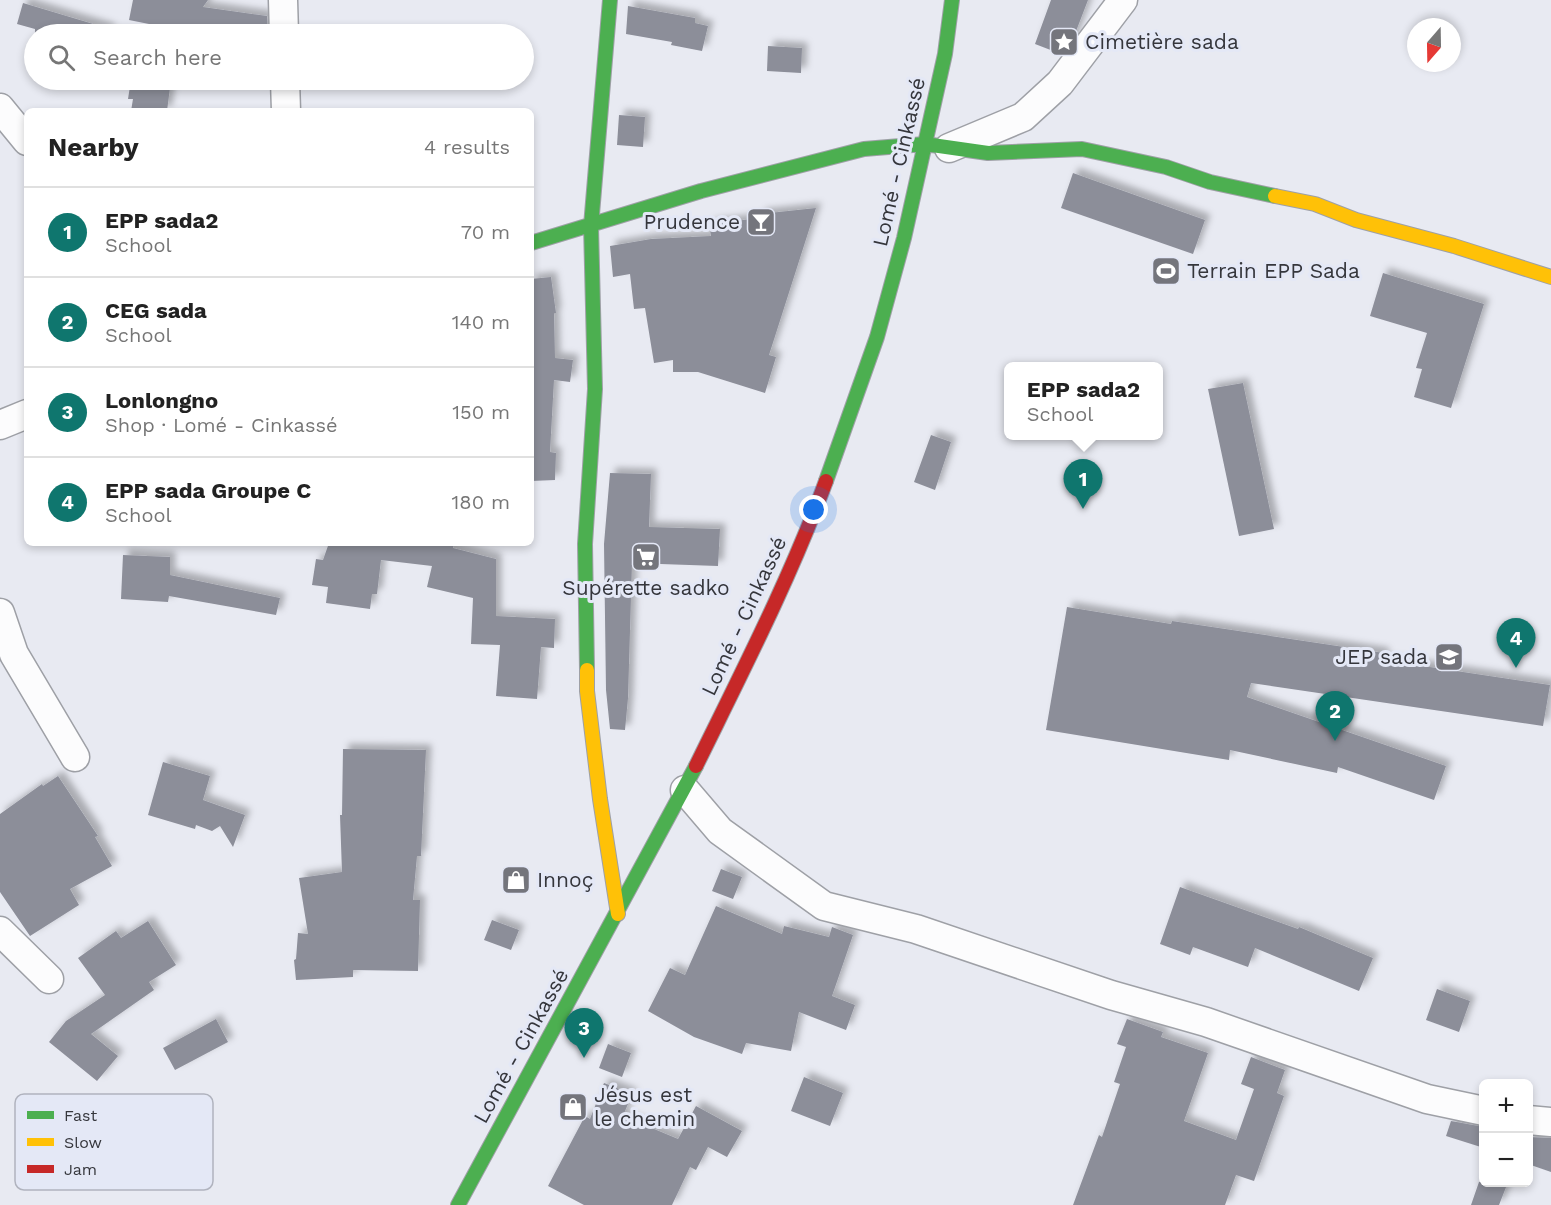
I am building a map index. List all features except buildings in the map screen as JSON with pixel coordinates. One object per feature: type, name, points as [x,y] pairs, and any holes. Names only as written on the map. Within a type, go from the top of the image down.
[{"type":"main road","points":[[610,0],[591,226],[595,389],[585,544],[587,692],[600,799],[618,914]]},
{"type":"main road","name":"Lomé - Cinkassé","points":[[458,1205],[685,790],[778,598],[809,527],[877,337],[904,238],[937,146],[952,0]]},
{"type":"main road","points":[[534,242],[701,191],[864,149],[937,146],[988,153],[1082,149],[1166,167],[1210,182],[1315,204],[1356,220],[1454,246],[1551,277]]},
{"type":"street","points":[[283,0],[284,24]]},
{"type":"street","points":[[1090,45],[1098,0]]},
{"type":"street","points":[[937,146],[1023,117],[1060,83],[1123,0]]},
{"type":"street","points":[[285,90],[286,108]]},
{"type":"street","points":[[0,108],[24,137]]},
{"type":"street","points":[[0,425],[24,415]]},
{"type":"street","points":[[0,613],[14,654],[75,757]]},
{"type":"street","points":[[685,790],[720,831],[824,906],[916,929],[1111,995],[1206,1022],[1427,1099],[1479,1110]]},
{"type":"street","points":[[0,932],[49,979]]},
{"type":"street","points":[[1533,1120],[1551,1122]]},
{"type":"traffic: fast","points":[[587,670],[585,544],[595,389],[591,226],[610,0]]},
{"type":"traffic: fast","points":[[826,481],[877,337],[904,238],[945,54],[952,0]]},
{"type":"traffic: fast","points":[[534,242],[701,191],[864,149],[925,144],[988,153],[1082,149],[1166,167],[1210,182],[1275,196]]},
{"type":"traffic: fast","points":[[458,1205],[696,766]]},
{"type":"traffic: slow","points":[[1275,196],[1315,204],[1356,220],[1454,246],[1551,277]]},
{"type":"traffic: slow","points":[[587,670],[587,691],[600,799],[618,914]]},
{"type":"traffic: jam","points":[[696,766],[781,589],[826,481]]},
{"type":"place","name":"Cimetière sada","points":[[1064,42]]},
{"type":"place","name":"Prudence","points":[[761,222]]},
{"type":"place","name":"Terrain EPP Sada","points":[[1166,271]]},
{"type":"place","name":"EPP sada2","points":[[1083,509]]},
{"type":"place","name":"Supérette sadko","points":[[646,557]]},
{"type":"place","name":"JEP sada","points":[[1449,657]]},
{"type":"place","name":"EPP sada Groupe C","points":[[1516,668]]},
{"type":"place","name":"CEG sada","points":[[1335,741]]},
{"type":"place","name":"Innoç","points":[[516,880]]},
{"type":"place","name":"Lonlongno","points":[[584,1058]]},
{"type":"place","name":"Jésus est le chemin","points":[[573,1107]]}]
